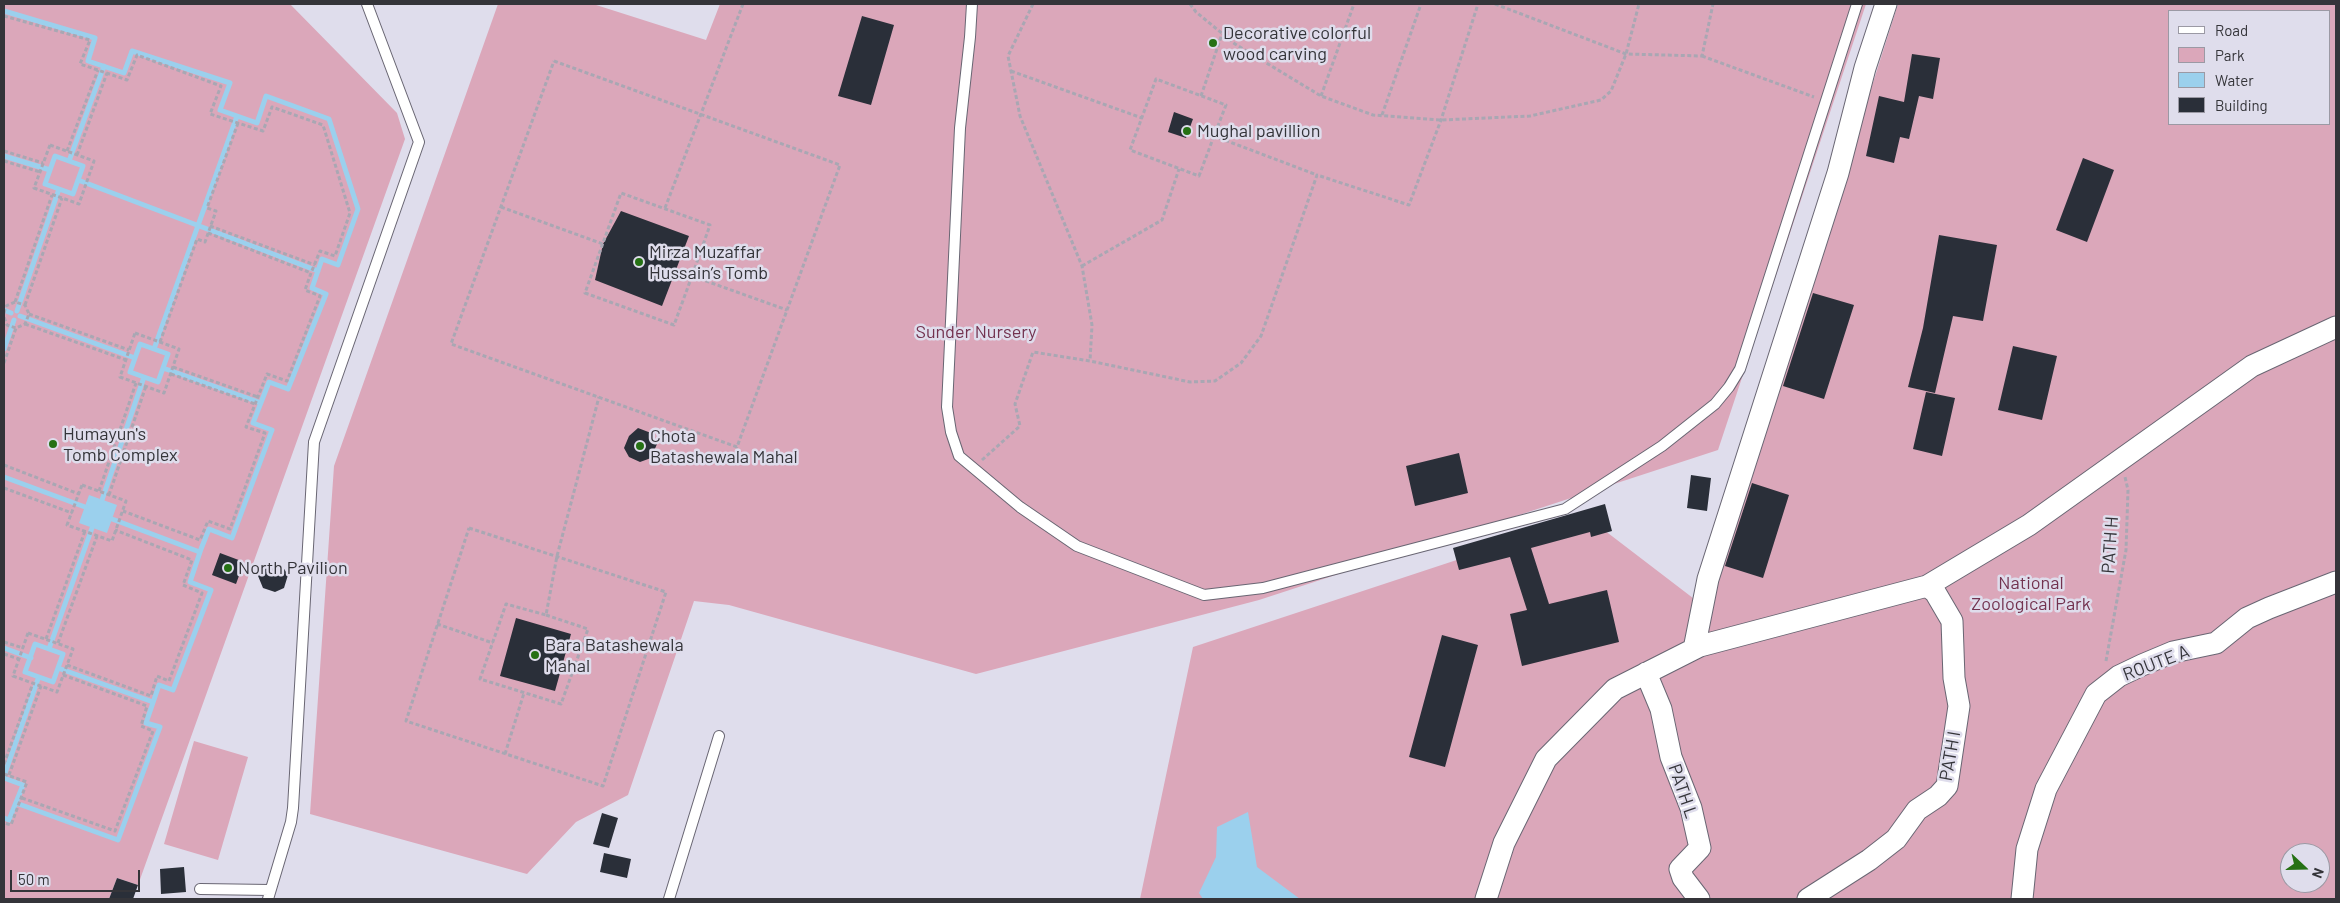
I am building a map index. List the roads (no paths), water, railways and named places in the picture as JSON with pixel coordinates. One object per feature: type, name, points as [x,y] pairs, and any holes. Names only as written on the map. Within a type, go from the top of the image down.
[{"type":"street","points":[[1694,649],[1708,579],[1838,173],[1865,68],[1886,4]]},
{"type":"street","points":[[1486,899],[1504,843],[1546,759],[1615,689],[1694,649],[1927,586],[2029,525],[2252,366],[2336,327]]},
{"type":"street","name":"ROUTE A","points":[[2022,899],[2027,849],[2046,789],[2096,694],[2119,676],[2142,665],[2173,652],[2216,643],[2247,618],[2336,582]]},
{"type":"street","name":"PATH I","points":[[1808,899],[1869,860],[1896,839],[1917,810],[1938,796],[1947,786],[1959,706],[1954,678],[1952,621],[1935,592],[1927,586]]},
{"type":"street","name":"PATH L","points":[[1646,673],[1661,709],[1671,757],[1692,808],[1700,848],[1680,869],[1683,878],[1699,899]]},
{"type":"lane","points":[[200,889],[269,895],[293,808],[314,442],[419,142],[367,4]]},
{"type":"lane","points":[[972,4],[960,128],[947,407],[951,432],[959,456],[1020,507],[1077,546],[1204,595],[1262,588],[1565,509],[1662,446],[1715,404],[1729,387],[1740,369],[1857,4]]},
{"type":"lane","points":[[669,899],[719,736]]},
{"type":"water","points":[[89,495],[117,505],[107,533],[79,523]]},
{"type":"water","points":[[1248,812],[1257,867],[1300,899],[1203,899],[1199,893],[1216,857],[1217,827]]},
{"type":"waterway","points":[[4,11],[95,38],[88,61],[124,73],[132,51],[230,83],[220,110],[257,123],[266,96],[329,119],[358,209],[338,265],[322,259],[312,288],[326,294],[288,389],[269,382],[253,423],[272,430],[232,538],[209,529],[201,549],[190,582],[211,590],[173,690],[159,685],[146,723],[160,727],[118,840],[16,803]]},
{"type":"waterway","points":[[69,161],[104,66]]},
{"type":"waterway","points":[[154,349],[237,116]]},
{"type":"waterway","points":[[4,156],[50,170]]},
{"type":"waterway","points":[[55,156],[83,166],[73,194],[45,184],[55,156]]},
{"type":"waterway","points":[[78,180],[318,271]]},
{"type":"waterway","points":[[17,311],[59,189]]},
{"type":"waterway","points":[[4,310],[11,313]]},
{"type":"waterway","points":[[20,316],[135,358]]},
{"type":"waterway","points":[[4,349],[14,320]]},
{"type":"waterway","points":[[140,344],[168,354],[158,382],[130,372],[140,344]]},
{"type":"waterway","points":[[163,368],[261,403]]},
{"type":"waterway","points":[[102,500],[144,377]]},
{"type":"waterway","points":[[4,477],[85,507]]},
{"type":"waterway","points":[[112,519],[197,551]]},
{"type":"waterway","points":[[50,646],[92,528]]},
{"type":"waterway","points":[[35,644],[63,654],[53,682],[25,672],[35,644]]},
{"type":"waterway","points":[[4,648],[31,658]]},
{"type":"waterway","points":[[58,668],[153,702]]},
{"type":"waterway","points":[[4,776],[38,679]]},
{"type":"waterway","points":[[4,778],[23,785],[9,820],[4,818]]},
{"type":"place","name":"Decorative colorful wood carving","points":[[1213,43]]},
{"type":"place","name":"Mughal pavillion","points":[[1187,131]]},
{"type":"place","name":"Mirza Muzaffar Hussain’s Tomb","points":[[639,262]]},
{"type":"place","name":"Humayun's Tomb Complex","points":[[53,444]]},
{"type":"place","name":"Chota Batashewala Mahal","points":[[640,446]]},
{"type":"place","name":"North Pavilion","points":[[228,568]]},
{"type":"place","name":"Bara Batashewala Mahal","points":[[535,655]]},
{"type":"park label","name":"Sunder Nursery","points":[[976,332]]},
{"type":"park label","name":"National Zoological Park","points":[[2031,593]]}]
